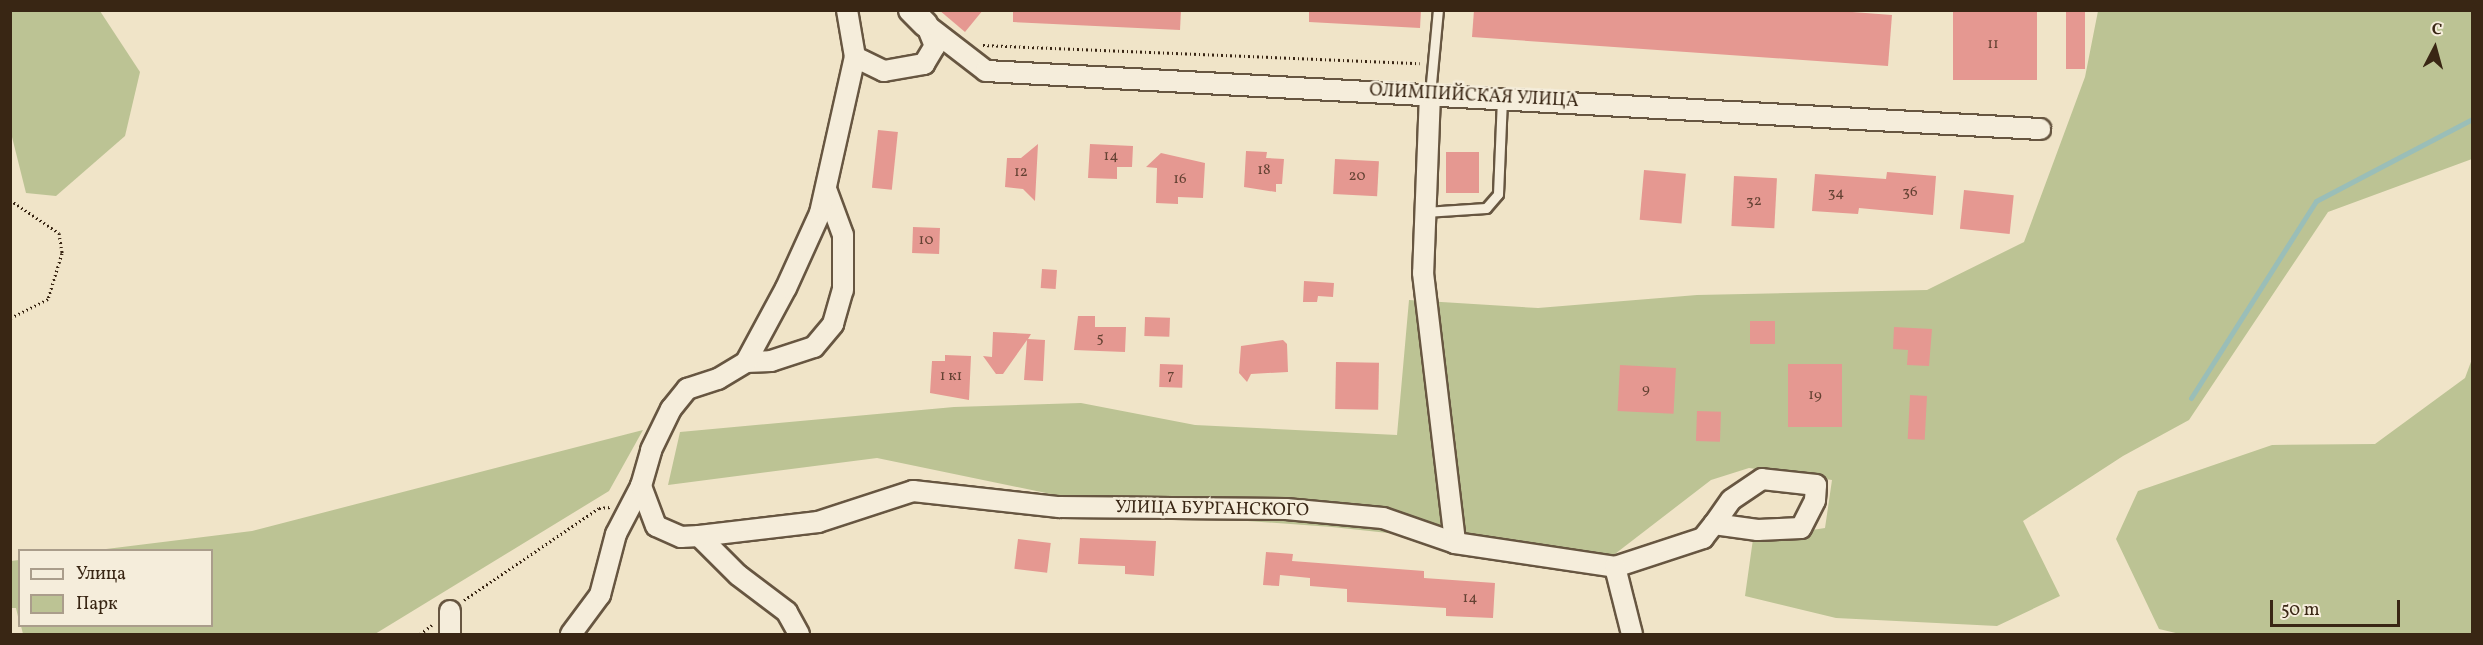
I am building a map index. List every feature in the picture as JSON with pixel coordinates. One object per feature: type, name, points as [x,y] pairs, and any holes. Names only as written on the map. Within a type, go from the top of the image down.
[{"type":"street","points":[[746,362],[786,288],[820,213],[855,57],[847,10]]},
{"type":"street","name":"ОЛИМПИЙСКАЯ УЛИЦА","points":[[855,57],[884,71],[924,64],[935,46],[918,17]]},
{"type":"street","name":"ОЛИМПИЙСКАЯ УЛИЦА","points":[[918,17],[986,71],[2040,129]]},
{"type":"street","points":[[1430,94],[1423,273],[1455,543]]},
{"type":"street","points":[[572,634],[600,595],[616,534],[641,486],[651,450],[687,389],[718,379],[746,362],[771,361],[814,347],[833,324],[843,290],[843,235],[826,189]]},
{"type":"street","name":"УЛИЦА БУРГАНСКОГО","points":[[641,486],[656,526],[681,537],[818,522],[913,491],[1059,507],[1286,509],[1383,518],[1455,543],[1615,567],[1703,538],[1731,500],[1762,479],[1816,485],[1815,500],[1801,528],[1758,530],[1714,524]]},
{"type":"street","points":[[699,536],[738,574],[787,612],[799,634]]},
{"type":"street","points":[[1615,567],[1632,634]]},
{"type":"street","points":[[450,611],[450,634]]},
{"type":"lane","points":[[1430,94],[1431,64],[1438,10]]},
{"type":"lane","points":[[1425,212],[1486,208],[1498,194],[1502,98]]},
{"type":"path","points":[[951,44],[1431,64]]},
{"type":"path","points":[[10,200],[59,233],[62,253],[48,298],[10,318]]},
{"type":"path","points":[[420,634],[501,571],[599,508],[630,506]]},
{"type":"green space","points":[[10,11],[100,11],[140,72],[125,136],[56,196],[26,193],[11,133]]},
{"type":"green space","points":[[2098,11],[2472,11],[2472,159],[2328,212],[2189,420],[2123,456],[2023,521],[2060,596],[1997,626],[1836,618],[1745,596],[1753,539],[1825,528],[1832,480],[1749,468],[1711,480],[1611,557],[1332,527],[1191,517],[1080,500],[877,458],[668,485],[680,432],[954,407],[1081,403],[1195,425],[1397,435],[1409,300],[1538,308],[1697,295],[1927,290],[2024,242],[2085,77]]},
{"type":"green space","points":[[2472,359],[2472,634],[2180,634],[2159,629],[2116,539],[2138,491],[2272,445],[2375,444],[2465,378]]},
{"type":"green space","points":[[643,430],[609,491],[375,634],[23,634],[21,627],[213,627],[213,549],[106,549],[252,531]]},
{"type":"green space","points":[[18,560],[18,617],[16,608],[10,608],[11,561]]},
{"type":"building","points":[[939,10],[983,10],[965,32]]},
{"type":"building","points":[[1013,10],[1181,10],[1180,30],[1013,22]]},
{"type":"building","points":[[1309,10],[1421,10],[1420,28],[1309,22]]},
{"type":"building","points":[[1474,10],[1826,10],[1892,15],[1888,66],[1472,37]]},
{"type":"building","points":[[1953,10],[2037,10],[2037,80],[1953,80]]},
{"type":"building","points":[[2066,10],[2085,10],[2085,69],[2066,69]]},
{"type":"building","points":[[878,130],[898,132],[892,190],[872,188]]},
{"type":"building","points":[[1038,144],[1035,201],[1023,189],[1005,187],[1007,158],[1021,158]]},
{"type":"building","points":[[1090,144],[1133,146],[1132,167],[1117,167],[1117,179],[1088,178]]},
{"type":"building","points":[[1246,151],[1267,152],[1266,158],[1284,159],[1282,184],[1276,184],[1276,192],[1244,187]]},
{"type":"building","points":[[1446,152],[1479,152],[1479,193],[1446,193]]},
{"type":"building","points":[[1161,153],[1205,163],[1203,198],[1178,197],[1178,204],[1156,203],[1157,168],[1146,167]]},
{"type":"building","points":[[1335,159],[1379,161],[1377,196],[1333,194]]},
{"type":"building","points":[[1644,170],[1686,174],[1681,223],[1640,220]]},
{"type":"building","points":[[1887,172],[1936,176],[1933,215],[1859,208],[1858,214],[1812,211],[1815,174],[1886,179]]},
{"type":"building","points":[[1734,176],[1777,178],[1774,228],[1731,226]]},
{"type":"building","points":[[1964,190],[2014,195],[2010,234],[1960,229]]},
{"type":"building","points":[[913,227],[940,228],[939,254],[912,253]]},
{"type":"building","points":[[1042,269],[1057,270],[1056,289],[1041,288]]},
{"type":"building","points":[[1304,281],[1334,283],[1333,297],[1318,296],[1317,302],[1303,302]]},
{"type":"building","points":[[1078,316],[1095,316],[1095,327],[1126,327],[1125,352],[1074,350]]},
{"type":"building","points":[[1145,317],[1170,318],[1169,337],[1144,336]]},
{"type":"building","points":[[1750,321],[1775,321],[1775,344],[1750,344]]},
{"type":"building","points":[[1894,327],[1932,329],[1929,366],[1907,365],[1908,350],[1893,349]]},
{"type":"building","points":[[993,332],[1031,334],[1028,339],[1045,340],[1043,381],[1024,380],[1027,340],[1003,374],[996,374],[983,356],[992,357]]},
{"type":"building","points":[[1283,340],[1287,344],[1288,372],[1251,374],[1247,382],[1239,373],[1241,346]]},
{"type":"building","points":[[945,355],[971,356],[969,400],[930,393],[932,361],[945,361]]},
{"type":"building","points":[[1336,362],[1379,363],[1378,410],[1335,409]]},
{"type":"building","points":[[1160,364],[1183,365],[1182,388],[1159,387]]},
{"type":"building","points":[[1788,364],[1842,364],[1842,427],[1788,427]]},
{"type":"building","points":[[1620,365],[1676,368],[1674,414],[1618,411]]},
{"type":"building","points":[[1910,395],[1927,396],[1925,440],[1908,439]]},
{"type":"building","points":[[1697,411],[1721,412],[1720,442],[1696,441]]},
{"type":"building","points":[[1080,538],[1156,541],[1154,576],[1125,574],[1125,566],[1078,564]]},
{"type":"building","points":[[1018,539],[1051,543],[1047,573],[1014,569]]},
{"type":"building","points":[[1266,552],[1293,554],[1292,561],[1424,571],[1424,578],[1495,583],[1493,618],[1446,616],[1446,608],[1347,602],[1347,589],[1310,586],[1310,578],[1280,575],[1279,586],[1263,585]]},
{"type":"waterway","points":[[2191,398],[2316,201],[2472,119]]}]
